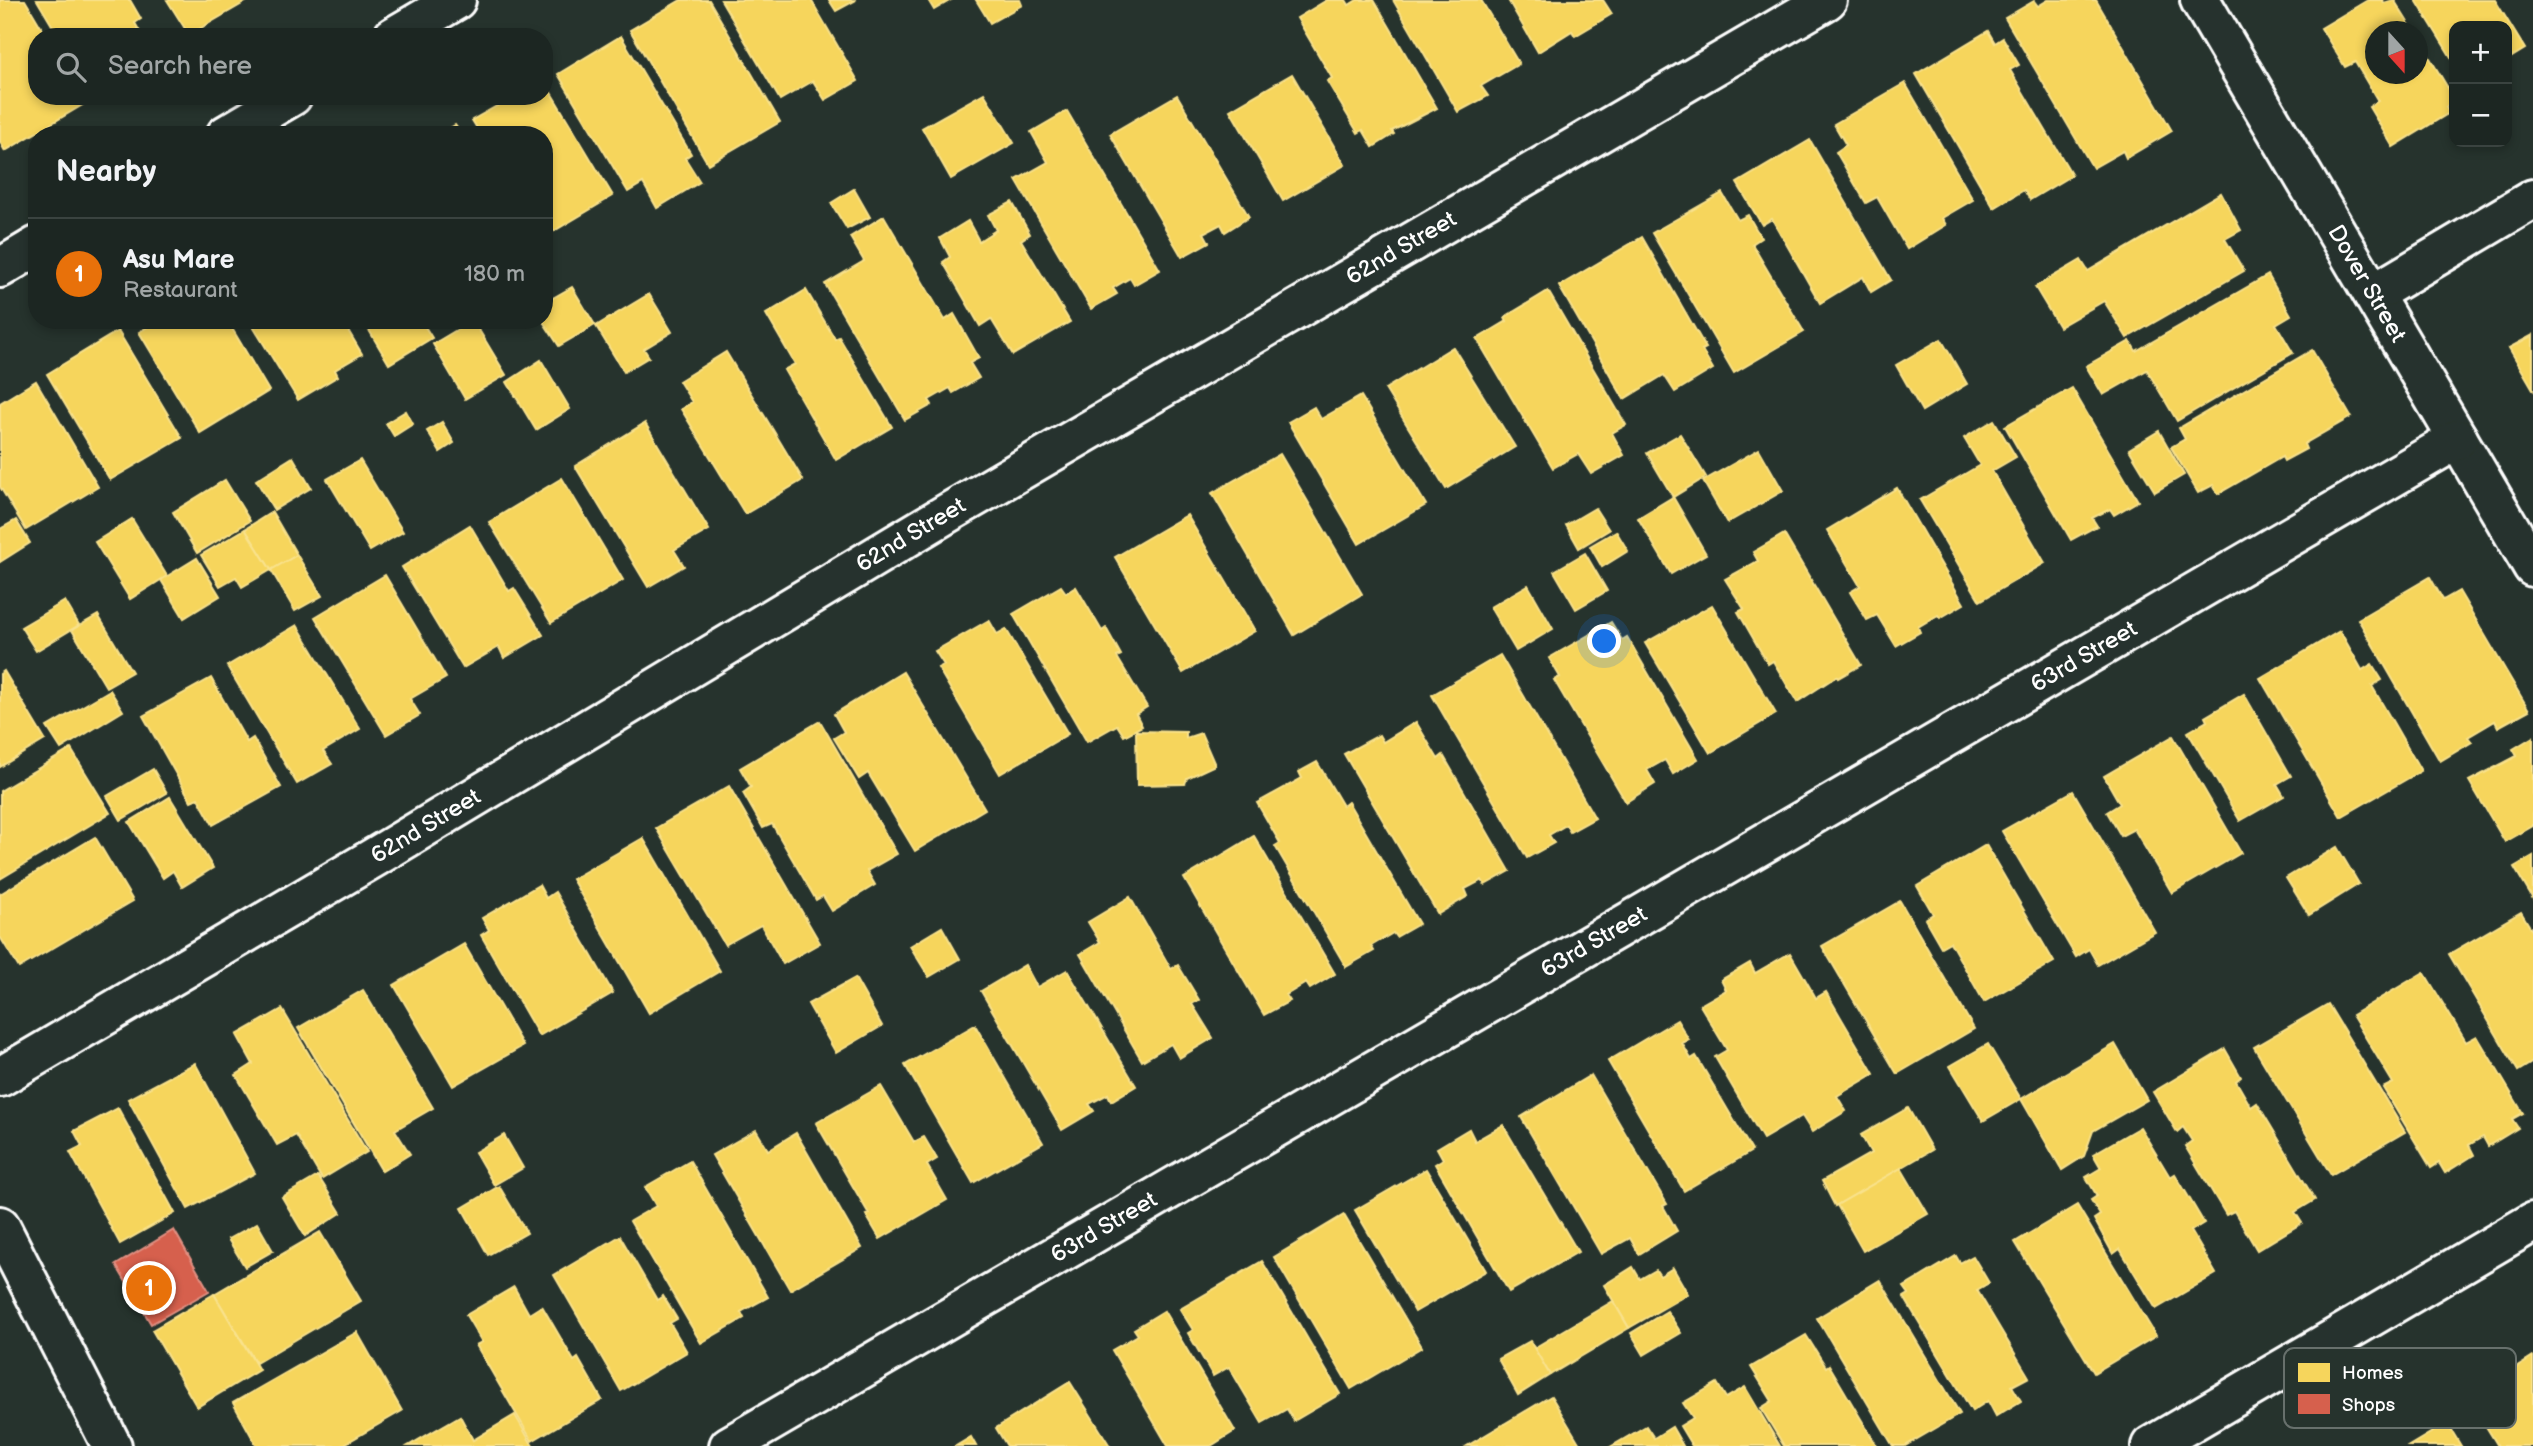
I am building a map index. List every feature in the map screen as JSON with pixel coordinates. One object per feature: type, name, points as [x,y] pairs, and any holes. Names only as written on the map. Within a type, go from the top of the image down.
[{"type":"street","points":[[408,28],[456,0]]},
{"type":"street","name":"62nd Street","points":[[0,1077],[375,857],[946,514],[1827,0]]},
{"type":"street","name":"Dover Street","points":[[2200,0],[2533,567]]},
{"type":"street","points":[[241,126],[277,105]]},
{"type":"street","points":[[2373,293],[2533,199]]},
{"type":"street","points":[[0,268],[28,251]]},
{"type":"street","name":"63rd Street","points":[[729,1446],[2458,439]]},
{"type":"street","points":[[2318,1348],[2533,1222]]},
{"type":"street","points":[[0,1226],[112,1446]]},
{"type":"street","points":[[2151,1446],[2284,1368]]},
{"type":"building: Homes","points":[[0,0],[25,0],[42,28],[28,28],[28,105],[83,105],[47,126],[28,126],[28,137],[5,151],[0,142]]},
{"type":"building: Homes","points":[[37,0],[130,0],[141,19],[135,23],[138,28],[54,28]]},
{"type":"building: Homes","points":[[167,0],[249,0],[201,28],[185,28]]},
{"type":"building: Homes","points":[[681,0],[709,0],[780,122],[708,164],[630,30]]},
{"type":"building: Homes","points":[[721,0],[811,0],[858,81],[825,100],[813,81],[780,100]]},
{"type":"building: Homes","points":[[829,0],[856,0],[836,11]]},
{"type":"building: Homes","points":[[928,0],[951,0],[934,10]]},
{"type":"building: Homes","points":[[976,0],[1020,0],[1022,5],[990,23]]},
{"type":"building: Homes","points":[[1327,0],[1346,0],[1349,5],[1357,0],[1374,0],[1437,108],[1392,131],[1394,134],[1373,147],[1363,130],[1358,133],[1327,81],[1332,78],[1297,18]]},
{"type":"building: Homes","points":[[1393,0],[1481,0],[1519,64],[1481,86],[1488,96],[1458,112]]},
{"type":"building: Homes","points":[[1508,0],[1603,0],[1612,14],[1575,36],[1572,31],[1538,52]]},
{"type":"building: Homes","points":[[2048,0],[2096,0],[2172,131],[2126,158],[2123,151],[2093,168],[2005,18],[2034,1],[2038,6]]},
{"type":"building: Homes","points":[[2368,0],[2383,0],[2384,3],[2394,0],[2407,21],[2365,21],[2365,79],[2355,62],[2345,67],[2321,28]]},
{"type":"building: Homes","points":[[2416,0],[2495,0],[2508,21],[2449,21],[2449,54]]},
{"type":"building: Homes","points":[[2512,28],[2525,49],[2512,57]]},
{"type":"building: Homes","points":[[1988,31],[1995,43],[2003,38],[2019,65],[2010,70],[2072,175],[2030,200],[2024,190],[1994,208],[1916,74]]},
{"type":"building: Homes","points":[[621,36],[691,154],[685,158],[700,182],[657,208],[643,183],[628,192],[558,74]]},
{"type":"building: Homes","points":[[2428,55],[2449,90],[2449,105],[2446,107],[2449,113],[2393,147],[2369,107],[2378,101],[2368,84],[2428,84]]},
{"type":"building: Homes","points":[[1292,74],[1345,165],[1283,201],[1230,110]]},
{"type":"building: Homes","points":[[1905,83],[1973,200],[1942,218],[1946,225],[1907,249],[1877,197],[1866,203],[1836,152],[1846,145],[1834,124]]},
{"type":"building: Homes","points":[[984,93],[1014,143],[951,179],[922,128]]},
{"type":"building: Homes","points":[[1177,95],[1249,217],[1225,232],[1221,224],[1204,233],[1209,242],[1182,257],[1110,134]]},
{"type":"building: Homes","points":[[553,96],[613,196],[553,232],[553,126],[476,126],[472,120],[498,105],[553,105]]},
{"type":"building: Homes","points":[[1067,111],[1160,270],[1134,285],[1130,278],[1113,288],[1117,294],[1091,309],[1016,180],[1048,162],[1031,132]]},
{"type":"building: Homes","points":[[1810,140],[1891,280],[1871,292],[1863,277],[1820,303],[1772,219],[1762,225],[1737,183]]},
{"type":"building: Homes","points":[[854,189],[870,217],[847,229],[831,203]]},
{"type":"building: Homes","points":[[1722,193],[1738,220],[1748,215],[1761,238],[1752,244],[1804,332],[1734,373],[1652,233]]},
{"type":"building: Homes","points":[[2221,193],[2241,230],[2225,239],[2244,271],[2127,338],[2104,301],[2059,327],[2035,287],[2081,260],[2088,271]]},
{"type":"building: Homes","points":[[1012,202],[1030,234],[1021,240],[1070,322],[1013,355],[991,319],[980,326],[943,262],[950,257],[940,238],[968,221],[979,241],[996,230],[988,215]]},
{"type":"building: Homes","points":[[884,216],[945,320],[954,314],[979,358],[970,363],[979,378],[953,393],[950,388],[929,400],[932,405],[905,420],[825,284],[864,261],[850,237]]},
{"type":"building: Homes","points":[[1642,237],[1706,348],[1702,350],[1713,369],[1675,392],[1664,375],[1624,399],[1559,286]]},
{"type":"building: Homes","points":[[2268,275],[2291,315],[2276,324],[2293,353],[2177,421],[2147,370],[2103,395],[2086,366],[2130,341],[2136,351]]},
{"type":"building: Homes","points":[[572,287],[595,325],[559,346],[548,329],[553,329],[553,298]]},
{"type":"building: Homes","points":[[806,290],[835,339],[839,337],[892,427],[836,460],[784,370],[795,364],[766,314]]},
{"type":"building: Homes","points":[[1548,291],[1626,425],[1612,433],[1624,455],[1591,474],[1578,454],[1553,468],[1477,339],[1507,321],[1505,317]]},
{"type":"building: Homes","points":[[649,294],[672,332],[644,349],[649,357],[624,372],[596,326]]},
{"type":"building: Homes","points":[[144,329],[232,329],[269,391],[200,433],[139,332]]},
{"type":"building: Homes","points":[[255,329],[347,329],[362,354],[335,370],[338,376],[298,400]]},
{"type":"building: Homes","points":[[368,329],[426,329],[432,338],[389,364]]},
{"type":"building: Homes","points":[[458,329],[478,329],[506,375],[465,399],[433,344]]},
{"type":"building: Homes","points":[[118,331],[182,438],[110,480],[47,374]]},
{"type":"building: Homes","points":[[2533,335],[2533,389],[2509,348]]},
{"type":"building: Homes","points":[[1941,339],[1967,384],[1922,411],[1896,365]]},
{"type":"building: Homes","points":[[1453,347],[1515,447],[1446,489],[1385,389]]},
{"type":"building: Homes","points":[[2312,350],[2351,417],[2304,444],[2306,449],[2284,461],[2282,457],[2218,494],[2213,485],[2198,493],[2171,447],[2185,439],[2179,428]]},
{"type":"building: Homes","points":[[726,352],[803,480],[745,514],[681,409],[692,402],[679,381]]},
{"type":"building: Homes","points":[[541,360],[570,409],[536,430],[507,382]]},
{"type":"building: Homes","points":[[36,381],[98,487],[26,530],[0,487],[0,403]]},
{"type":"building: Homes","points":[[2072,388],[2138,501],[2114,515],[2110,509],[2092,518],[2097,526],[2071,540],[2005,426]]},
{"type":"building: Homes","points":[[1361,396],[1426,505],[1359,544],[1288,422],[1314,407],[1321,419]]},
{"type":"building: Homes","points":[[406,411],[413,424],[394,436],[386,423]]},
{"type":"building: Homes","points":[[1994,420],[2016,457],[1992,471],[2045,563],[1980,601],[1920,500],[1980,465],[1964,438]]},
{"type":"building: Homes","points":[[442,422],[454,443],[440,452],[427,431]]},
{"type":"building: Homes","points":[[645,423],[709,530],[674,550],[684,566],[648,587],[575,466]]},
{"type":"building: Homes","points":[[2159,431],[2184,475],[2155,492],[2129,449]]},
{"type":"building: Homes","points":[[1680,434],[1706,477],[1673,497],[1647,453]]},
{"type":"building: Homes","points":[[1759,449],[1783,491],[1727,523],[1703,481]]},
{"type":"building: Homes","points":[[1280,454],[1362,594],[1294,635],[1212,493]]},
{"type":"building: Homes","points":[[293,457],[311,488],[274,510],[256,480]]},
{"type":"building: Homes","points":[[360,460],[403,532],[370,551],[327,479]]},
{"type":"building: Homes","points":[[562,478],[623,580],[551,623],[489,522]]},
{"type":"building: Homes","points":[[225,480],[250,521],[197,553],[173,512]]},
{"type":"building: Homes","points":[[1897,488],[1964,604],[1918,627],[1920,632],[1896,646],[1877,615],[1867,620],[1850,592],[1860,586],[1827,530]]},
{"type":"building: Homes","points":[[1673,497],[1706,554],[1671,574],[1638,518]]},
{"type":"building: Homes","points":[[1595,508],[1609,530],[1579,548],[1566,525]]},
{"type":"building: Homes","points":[[272,512],[297,555],[271,570],[245,529]]},
{"type":"building: Homes","points":[[1187,515],[1255,631],[1183,673],[1115,557]]},
{"type":"building: Homes","points":[[132,519],[167,576],[130,599],[95,542]]},
{"type":"building: Homes","points":[[16,520],[30,543],[0,562],[0,529]]},
{"type":"building: Homes","points":[[470,525],[509,591],[514,588],[543,635],[504,658],[499,647],[463,668],[402,567]]},
{"type":"building: Homes","points":[[245,529],[271,570],[242,587],[236,577],[220,586],[201,555]]},
{"type":"building: Homes","points":[[1616,531],[1628,551],[1602,567],[1590,546]]},
{"type":"building: Homes","points":[[1784,534],[1861,665],[1838,678],[1837,676],[1797,702],[1773,661],[1768,664],[1738,612],[1744,609],[1725,579],[1758,561],[1753,552]]},
{"type":"building: Homes","points":[[1585,553],[1607,591],[1576,609],[1554,571]]},
{"type":"building: Homes","points":[[297,555],[322,596],[295,611],[271,570]]},
{"type":"building: Homes","points":[[197,558],[220,596],[184,618],[161,580]]},
{"type":"building: Homes","points":[[385,575],[446,678],[410,699],[420,715],[386,735],[315,617]]},
{"type":"building: Homes","points":[[2430,577],[2443,600],[2459,591],[2529,710],[2498,727],[2495,721],[2468,737],[2472,742],[2440,761],[2358,619]]},
{"type":"building: Homes","points":[[1528,585],[1553,629],[1516,651],[1490,607]]},
{"type":"building: Homes","points":[[1061,586],[1066,593],[1076,587],[1102,631],[1106,628],[1121,655],[1117,657],[1147,707],[1136,714],[1142,726],[1124,736],[1117,725],[1087,742],[1013,614]]},
{"type":"building: Homes","points":[[65,601],[79,625],[36,651],[21,627]]},
{"type":"building: Homes","points":[[1712,605],[1776,714],[1710,753],[1645,643]]},
{"type":"building: Homes","points":[[98,615],[132,672],[106,687],[72,630]]},
{"type":"building: Homes","points":[[989,620],[997,634],[1006,629],[1068,734],[1000,774],[938,668],[944,665],[935,651]]},
{"type":"building: Homes","points":[[1611,622],[1622,640],[1627,637],[1698,759],[1673,774],[1665,760],[1647,770],[1655,784],[1626,802],[1554,680],[1560,677],[1549,658]]},
{"type":"building: Homes","points":[[297,625],[360,729],[323,751],[332,764],[297,784],[227,666]]},
{"type":"building: Homes","points":[[2340,631],[2362,670],[2372,664],[2382,680],[2372,686],[2421,771],[2341,817],[2260,678]]},
{"type":"building: Homes","points":[[1500,655],[1595,818],[1570,832],[1566,825],[1549,835],[1554,843],[1527,858],[1432,695]]},
{"type":"building: Homes","points":[[4,671],[45,740],[0,767],[0,674]]},
{"type":"building: Homes","points":[[903,672],[985,809],[915,851],[868,773],[859,779],[834,738],[844,732],[834,714]]},
{"type":"building: Homes","points":[[211,678],[247,742],[253,738],[281,787],[213,825],[198,798],[191,801],[143,716]]},
{"type":"building: Homes","points":[[110,690],[123,711],[61,749],[47,727]]},
{"type":"building: Homes","points":[[2244,694],[2291,776],[2277,784],[2284,796],[2240,821],[2188,732],[2207,721],[2205,717]]},
{"type":"building: Homes","points":[[820,721],[897,854],[867,871],[875,885],[832,911],[823,896],[816,900],[772,824],[763,828],[743,793],[751,787],[740,768]]},
{"type":"building: Homes","points":[[1416,722],[1438,759],[1443,755],[1510,871],[1485,885],[1482,880],[1465,889],[1468,896],[1438,914],[1344,754],[1379,735],[1383,742]]},
{"type":"building: Homes","points":[[1136,731],[1186,732],[1186,738],[1201,733],[1215,765],[1187,778],[1185,784],[1137,785]]},
{"type":"building: Homes","points":[[2173,736],[2241,853],[2172,893],[2134,829],[2121,836],[2107,812],[2120,804],[2104,776]]},
{"type":"building: Homes","points":[[2533,737],[2533,826],[2505,842],[2469,781],[2517,756],[2513,749]]},
{"type":"building: Homes","points":[[71,749],[110,813],[0,879],[0,791]]},
{"type":"building: Homes","points":[[1317,762],[1343,806],[1348,802],[1419,924],[1396,937],[1393,933],[1371,946],[1374,951],[1346,967],[1275,846],[1280,843],[1257,803],[1302,778],[1299,772]]},
{"type":"building: Homes","points":[[153,769],[167,793],[121,820],[107,796]]},
{"type":"building: Homes","points":[[729,786],[820,943],[783,964],[761,925],[725,945],[656,828]]},
{"type":"building: Homes","points":[[2073,791],[2155,932],[2098,965],[2089,949],[2076,957],[2002,831]]},
{"type":"building: Homes","points":[[170,797],[213,868],[182,887],[173,871],[163,878],[129,822]]},
{"type":"building: Homes","points":[[1254,836],[1335,974],[1310,989],[1306,983],[1286,995],[1290,1001],[1264,1015],[1184,878]]},
{"type":"building: Homes","points":[[95,837],[133,901],[19,968],[0,937],[0,894]]},
{"type":"building: Homes","points":[[643,838],[720,971],[649,1013],[572,879]]},
{"type":"building: Homes","points":[[1986,845],[2054,962],[1984,1002],[1950,942],[1941,947],[1925,919],[1933,914],[1917,886]]},
{"type":"building: Homes","points":[[2337,847],[2359,884],[2309,915],[2286,878]]},
{"type":"building: Homes","points":[[2533,856],[2533,899],[2514,867]]},
{"type":"building: Homes","points":[[539,885],[546,898],[555,892],[613,993],[539,1036],[481,935],[489,930],[482,918]]},
{"type":"building: Homes","points":[[1130,897],[1171,969],[1178,965],[1199,1000],[1192,1004],[1213,1038],[1179,1058],[1171,1044],[1142,1061],[1080,954],[1100,942],[1088,922]]},
{"type":"building: Homes","points":[[1900,901],[1974,1029],[1897,1074],[1822,946]]},
{"type":"building: Homes","points":[[2521,912],[2533,932],[2533,1062],[2518,1071],[2449,954]]},
{"type":"building: Homes","points":[[942,927],[960,959],[929,977],[910,946]]},
{"type":"building: Homes","points":[[464,944],[523,1046],[453,1086],[394,985]]},
{"type":"building: Homes","points":[[1790,953],[1816,998],[1826,992],[1874,1074],[1837,1096],[1846,1111],[1812,1132],[1802,1116],[1763,1139],[1715,1057],[1727,1050],[1700,1005],[1726,990],[1721,980],[1750,963],[1755,973]]},
{"type":"building: Homes","points":[[1025,965],[1037,987],[1067,970],[1136,1086],[1111,1101],[1108,1094],[1089,1104],[1094,1111],[1062,1130],[981,991]]},
{"type":"building: Homes","points":[[2424,972],[2466,1042],[2477,1036],[2523,1113],[2512,1119],[2518,1128],[2488,1146],[2483,1137],[2469,1145],[2474,1155],[2445,1173],[2439,1163],[2431,1168],[2383,1088],[2393,1083],[2352,1015]]},
{"type":"building: Homes","points":[[855,978],[882,1026],[836,1053],[808,1004]]},
{"type":"building: Homes","points":[[363,990],[433,1108],[395,1130],[410,1154],[382,1171],[298,1028]]},
{"type":"building: Homes","points":[[2328,1004],[2405,1132],[2331,1175],[2254,1047]]},
{"type":"building: Homes","points":[[282,1009],[367,1152],[322,1179],[296,1135],[277,1145],[236,1075],[253,1064],[237,1035]]},
{"type":"building: Homes","points":[[1677,1020],[1689,1040],[1682,1043],[1691,1059],[1696,1056],[1752,1151],[1684,1191],[1608,1061]]},
{"type":"building: Homes","points":[[975,1025],[1043,1143],[973,1183],[905,1065]]},
{"type":"building: Homes","points":[[1988,1044],[2021,1099],[1983,1121],[1950,1066]]},
{"type":"building: Homes","points":[[2115,1044],[2147,1100],[2093,1131],[2084,1156],[2062,1170],[2021,1099]]},
{"type":"building: Homes","points":[[2225,1049],[2241,1077],[2236,1081],[2251,1107],[2257,1103],[2315,1200],[2295,1212],[2302,1223],[2257,1250],[2234,1211],[2226,1215],[2185,1146],[2192,1141],[2183,1127],[2177,1132],[2153,1092]]},
{"type":"building: Homes","points":[[195,1063],[255,1173],[188,1209],[128,1099]]},
{"type":"building: Homes","points":[[1591,1075],[1667,1204],[1663,1206],[1677,1231],[1639,1254],[1630,1238],[1601,1254],[1521,1117]]},
{"type":"building: Homes","points":[[881,1086],[914,1142],[924,1137],[937,1159],[927,1165],[947,1200],[880,1239],[866,1215],[869,1214],[816,1123]]},
{"type":"building: Homes","points":[[118,1108],[175,1213],[120,1244],[70,1152],[82,1146],[74,1131]]},
{"type":"building: Homes","points":[[1908,1108],[1932,1150],[1835,1206],[1822,1181],[1871,1153],[1861,1135]]},
{"type":"building: Homes","points":[[1503,1125],[1578,1252],[1509,1292],[1435,1164],[1443,1159],[1437,1148],[1469,1129],[1475,1141]]},
{"type":"building: Homes","points":[[2140,1127],[2170,1177],[2175,1174],[2204,1223],[2191,1231],[2216,1274],[2156,1309],[2120,1249],[2113,1254],[2094,1219],[2100,1215],[2091,1200],[2097,1196],[2086,1177],[2101,1168],[2093,1154]]},
{"type":"building: Homes","points":[[756,1130],[768,1150],[796,1133],[862,1248],[790,1290],[712,1155]]},
{"type":"building: Homes","points":[[504,1135],[523,1168],[494,1185],[475,1152]]},
{"type":"building: Homes","points":[[690,1161],[768,1297],[741,1312],[744,1318],[701,1343],[630,1221],[656,1206],[645,1187]]},
{"type":"building: Homes","points":[[1901,1168],[1928,1214],[1863,1251],[1837,1205]]},
{"type":"building: Homes","points":[[1426,1169],[1486,1271],[1415,1312],[1355,1210]]},
{"type":"building: Homes","points":[[318,1176],[341,1213],[305,1236],[282,1197]]},
{"type":"building: Homes","points":[[499,1186],[527,1233],[488,1255],[462,1208]]},
{"type":"building: Homes","points":[[2077,1205],[2156,1336],[2094,1373],[2015,1242]]},
{"type":"building: Homes","points":[[1344,1215],[1422,1347],[1351,1389],[1274,1257]]},
{"type":"building: Homes","points":[[257,1223],[273,1251],[245,1267],[228,1239]]},
{"type":"building: Homes","points":[[320,1232],[361,1301],[256,1363],[214,1294]]},
{"type":"building: Homes","points":[[620,1236],[657,1300],[663,1296],[677,1319],[670,1323],[687,1352],[621,1391],[554,1275]]},
{"type":"building: Homes","points":[[1956,1256],[1960,1263],[1973,1256],[1989,1283],[1977,1290],[2029,1377],[2012,1386],[2021,1401],[1996,1416],[1988,1401],[1972,1411],[1904,1297],[1909,1294],[1904,1287]]},
{"type":"building: Homes","points":[[1262,1261],[1340,1394],[1294,1421],[1287,1409],[1262,1423],[1229,1367],[1213,1376],[1188,1333],[1193,1330],[1180,1309]]},
{"type":"building: Homes","points":[[1633,1267],[1640,1279],[1656,1270],[1660,1276],[1673,1268],[1688,1294],[1629,1328],[1604,1285]]},
{"type":"building: Homes","points":[[1880,1280],[1960,1414],[1905,1446],[1893,1446],[1817,1318]]},
{"type":"building: Homes","points":[[514,1287],[529,1314],[542,1306],[574,1361],[578,1358],[602,1400],[532,1441],[476,1345],[482,1342],[466,1315]]},
{"type":"building: Homes","points":[[214,1294],[259,1370],[197,1407],[152,1330]]},
{"type":"building: Homes","points":[[1613,1301],[1629,1328],[1550,1375],[1534,1348]]},
{"type":"building: Homes","points":[[1164,1311],[1235,1431],[1211,1446],[1168,1446],[1112,1350],[1138,1335],[1134,1329]]},
{"type":"building: Homes","points":[[1667,1311],[1681,1333],[1644,1355],[1631,1333]]},
{"type":"building: Homes","points":[[357,1332],[402,1411],[341,1446],[257,1446],[233,1403]]},
{"type":"building: Homes","points":[[1806,1335],[1826,1367],[1829,1365],[1877,1446],[1784,1446],[1761,1408],[1772,1401],[1751,1367]]},
{"type":"building: Homes","points":[[1530,1341],[1550,1375],[1518,1395],[1498,1359]]},
{"type":"building: Homes","points":[[2533,1357],[2533,1446],[2498,1446],[2487,1428],[2516,1428],[2516,1368]]},
{"type":"building: Homes","points":[[1070,1382],[1110,1446],[1007,1446],[996,1428]]},
{"type":"building: Homes","points":[[1717,1383],[1726,1398],[1745,1387],[1780,1446],[1692,1446],[1680,1426],[1693,1418],[1683,1403]]},
{"type":"building: Homes","points":[[1551,1396],[1581,1446],[1467,1446]]},
{"type":"building: Homes","points":[[515,1415],[533,1446],[408,1446],[460,1416],[473,1440]]},
{"type":"building: Homes","points":[[1646,1426],[1654,1438],[1672,1427],[1683,1446],[1612,1446]]},
{"type":"building: Homes","points":[[2439,1428],[2450,1428],[2461,1446],[2409,1446]]},
{"type":"building: Homes","points":[[971,1437],[976,1446],[956,1446]]},
{"type":"building: Shops","points":[[174,1230],[209,1291],[151,1324],[116,1265]]},
{"type":"place","name":"Asu Mare","points":[[149,1288]]}]
